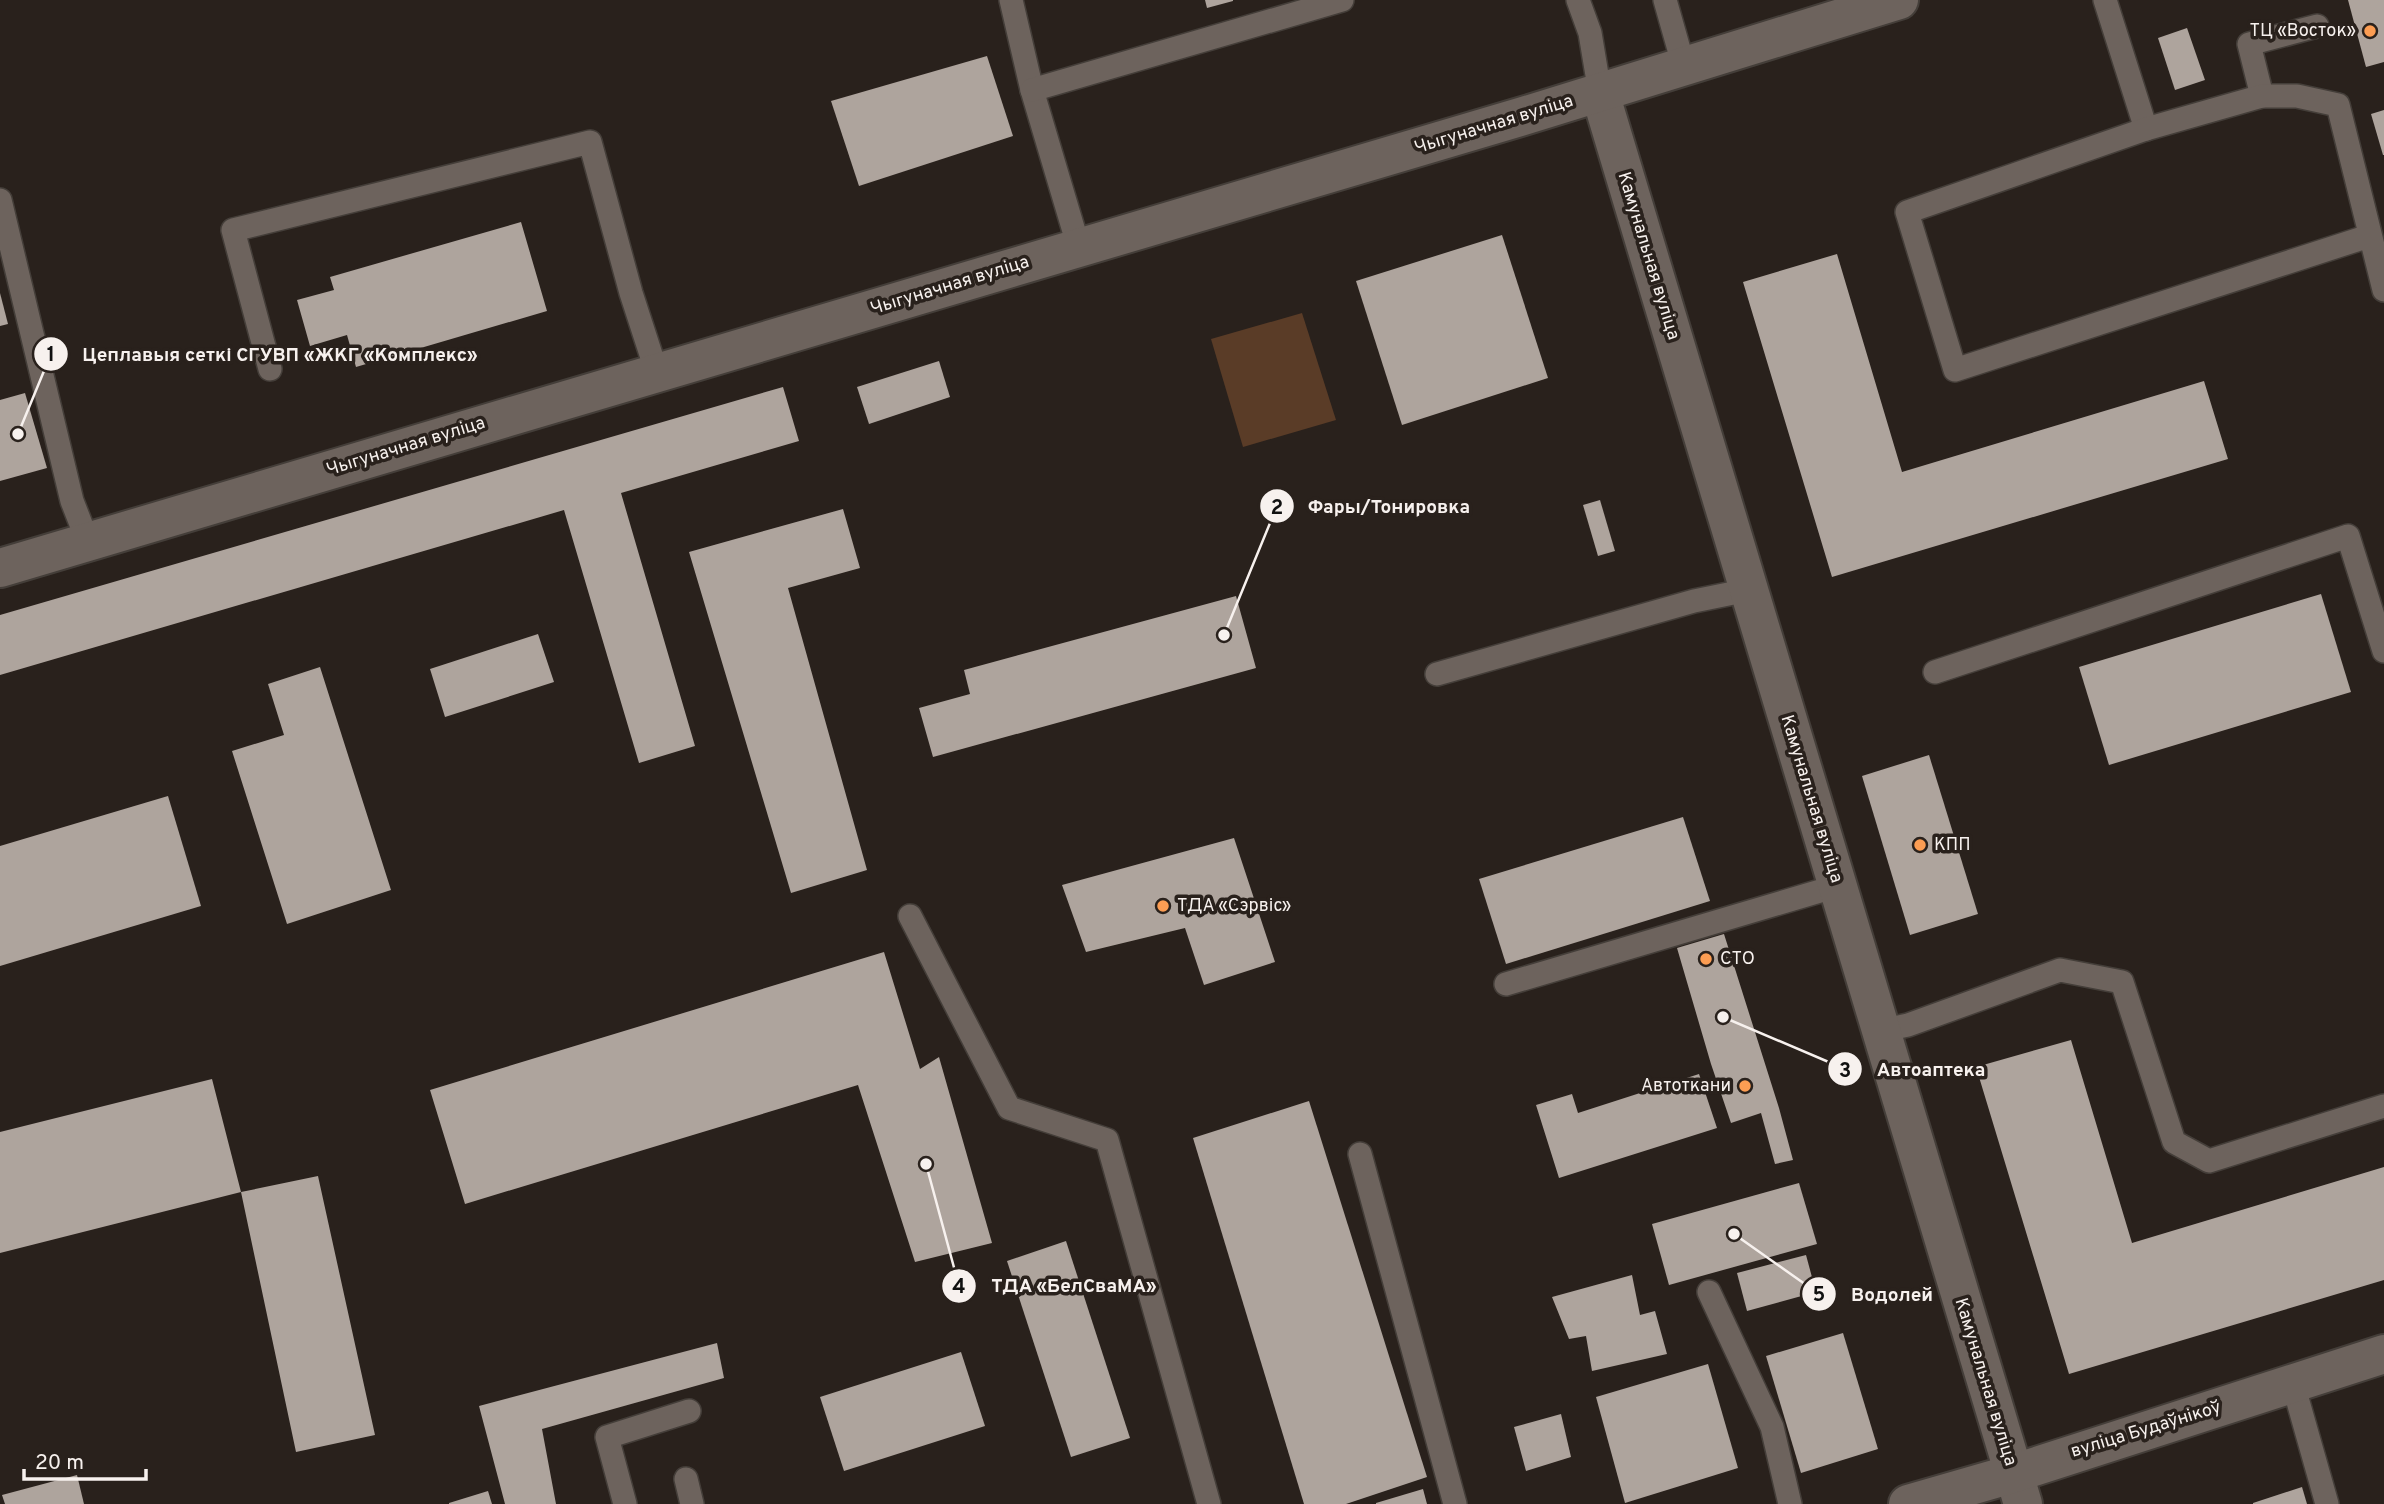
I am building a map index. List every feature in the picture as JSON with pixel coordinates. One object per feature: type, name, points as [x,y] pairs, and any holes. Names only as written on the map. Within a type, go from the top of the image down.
[{"type":"street","name":"Чыгуначная вуліца","points":[[0,568],[1600,93],[1878,3]]},
{"type":"street","name":"Камунальная вуліца","points":[[1600,93],[2018,1489]]},
{"type":"street","name":"вуліца Будаўнікоў","points":[[1908,1504],[2018,1489],[2292,1384],[2384,1354]]},
{"type":"lane","points":[[1012,0],[1032,90],[1079,248]]},
{"type":"lane","points":[[1032,90],[1342,0]]},
{"type":"lane","points":[[1578,0],[1590,33],[1600,93]]},
{"type":"lane","points":[[1665,0],[1684,67]]},
{"type":"lane","points":[[2105,0],[2146,129]]},
{"type":"lane","points":[[2262,96],[2249,44],[2317,26]]},
{"type":"lane","points":[[2369,236],[1955,370],[1907,212],[2146,129],[2262,96],[2297,96],[2337,104],[2384,290]]},
{"type":"lane","points":[[270,369],[233,230],[590,142],[631,293],[657,373]]},
{"type":"lane","points":[[0,200],[72,501],[88,542]]},
{"type":"lane","points":[[1936,672],[2348,536],[2384,651]]},
{"type":"lane","points":[[1437,674],[1694,601],[1748,590]]},
{"type":"lane","points":[[1506,984],[1837,886]]},
{"type":"lane","points":[[910,916],[1009,1108],[1107,1140],[1209,1504]]},
{"type":"lane","points":[[1880,1031],[1908,1025],[2060,970],[2122,982],[2174,1142],[2208,1161],[2384,1106]]},
{"type":"lane","points":[[1360,1154],[1455,1504]]},
{"type":"lane","points":[[1709,1292],[1772,1427],[1790,1504]]},
{"type":"lane","points":[[2292,1384],[2327,1504]]},
{"type":"lane","points":[[625,1504],[607,1437],[688,1412]]},
{"type":"lane","points":[[686,1479],[692,1504]]},
{"type":"shaded area","points":[[1302,313],[1336,420],[1243,447],[1211,339]]},
{"type":"building","points":[[1205,0],[1233,0],[1233,1],[1207,8]]},
{"type":"building","name":"ТЦ «Восток»","points":[[2348,0],[2384,0],[2384,62],[2366,67]]},
{"type":"building","points":[[2187,28],[2205,80],[2175,90],[2158,38]]},
{"type":"building","points":[[987,56],[1013,136],[859,186],[831,101]]},
{"type":"building","points":[[2384,110],[2384,155],[2383,155],[2371,114]]},
{"type":"building","points":[[521,222],[547,311],[356,367],[347,335],[310,346],[297,300],[334,290],[330,277]]},
{"type":"building","points":[[1502,235],[1548,378],[1402,425],[1356,281]]},
{"type":"building","points":[[1837,254],[1902,472],[2204,381],[2228,459],[1832,577],[1743,282]]},
{"type":"building","points":[[0,293],[8,324],[0,326]]},
{"type":"building","points":[[939,361],[950,397],[869,424],[857,387]]},
{"type":"building","points":[[783,387],[799,441],[621,493],[695,746],[639,763],[564,510],[0,675],[0,615]]},
{"type":"building","points":[[25,393],[47,468],[0,481],[0,400]]},
{"type":"building","points":[[1600,500],[1615,551],[1598,556],[1583,505]]},
{"type":"building","points":[[843,509],[860,568],[788,588],[867,870],[791,893],[689,552]]},
{"type":"building","points":[[2321,594],[2351,692],[2109,765],[2079,667]]},
{"type":"building","points":[[1236,596],[1256,668],[933,757],[919,708],[970,694],[964,670]]},
{"type":"building","points":[[538,634],[554,682],[445,717],[430,669]]},
{"type":"building","points":[[320,667],[391,890],[287,924],[232,751],[284,735],[268,684]]},
{"type":"building","name":"КПП","points":[[1929,755],[1978,914],[1910,935],[1862,776]]},
{"type":"building","points":[[168,796],[201,906],[0,966],[0,846]]},
{"type":"building","points":[[1683,817],[1710,901],[1506,964],[1479,879]]},
{"type":"building","name":"ТДА «Сэрвіс»","points":[[1234,838],[1275,962],[1204,985],[1185,928],[1086,952],[1062,885]]},
{"type":"building","points":[[1724,934],[1793,1160],[1775,1164],[1761,1113],[1731,1123],[1711,1064],[1677,948]]},
{"type":"building","points":[[884,952],[920,1069],[939,1057],[992,1243],[915,1262],[858,1085],[465,1204],[430,1090]]},
{"type":"building","points":[[2071,1040],[2132,1243],[2384,1167],[2384,1280],[2069,1374],[1976,1067]]},
{"type":"building","points":[[1699,1074],[1717,1128],[1559,1178],[1536,1105],[1572,1094],[1578,1113]]},
{"type":"building","points":[[212,1079],[241,1192],[0,1253],[0,1132]]},
{"type":"building","points":[[1309,1101],[1427,1477],[1346,1504],[1304,1504],[1193,1138]]},
{"type":"building","points":[[318,1176],[375,1435],[296,1452],[241,1192]]},
{"type":"building","points":[[1799,1183],[1817,1244],[1669,1285],[1652,1224]]},
{"type":"building","points":[[1066,1241],[1130,1438],[1071,1457],[1007,1261]]},
{"type":"building","points":[[1806,1255],[1816,1292],[1747,1311],[1737,1273]]},
{"type":"building","points":[[1632,1275],[1640,1315],[1655,1311],[1667,1354],[1592,1371],[1586,1336],[1569,1339],[1552,1297]]},
{"type":"building","points":[[1843,1333],[1878,1449],[1801,1473],[1766,1356]]},
{"type":"building","points":[[717,1343],[724,1378],[542,1429],[556,1504],[505,1504],[479,1406]]},
{"type":"building","points":[[961,1352],[985,1426],[844,1471],[820,1397]]},
{"type":"building","points":[[1708,1364],[1738,1468],[1625,1503],[1596,1397]]},
{"type":"building","points":[[1561,1414],[1571,1457],[1526,1471],[1514,1427]]},
{"type":"building","points":[[77,1475],[84,1504],[5,1504],[2,1495]]},
{"type":"building","points":[[2302,1487],[2307,1504],[2253,1504],[2253,1503]]},
{"type":"building","points":[[1423,1489],[1427,1504],[1376,1504],[1376,1503]]},
{"type":"building","points":[[488,1491],[492,1504],[449,1504],[449,1503]]},
{"type":"place","name":"ТЦ «Восток»","points":[[2370,31]]},
{"type":"place","name":"Цеплавыя сеткі СГУВП «ЖКГ «Комплекс»","points":[[18,434]]},
{"type":"place","name":"Фары/Тонировка","points":[[1224,635]]},
{"type":"place","name":"КПП","points":[[1920,845]]},
{"type":"place","name":"ТДА «Сэрвіс»","points":[[1163,906]]},
{"type":"place","name":"СТО","points":[[1706,959]]},
{"type":"place","name":"Автоаптека","points":[[1723,1017]]},
{"type":"place","name":"Автоткани","points":[[1745,1086]]},
{"type":"place","name":"ТДА «БелСваМА»","points":[[926,1164]]},
{"type":"place","name":"Водолей","points":[[1734,1234]]}]
